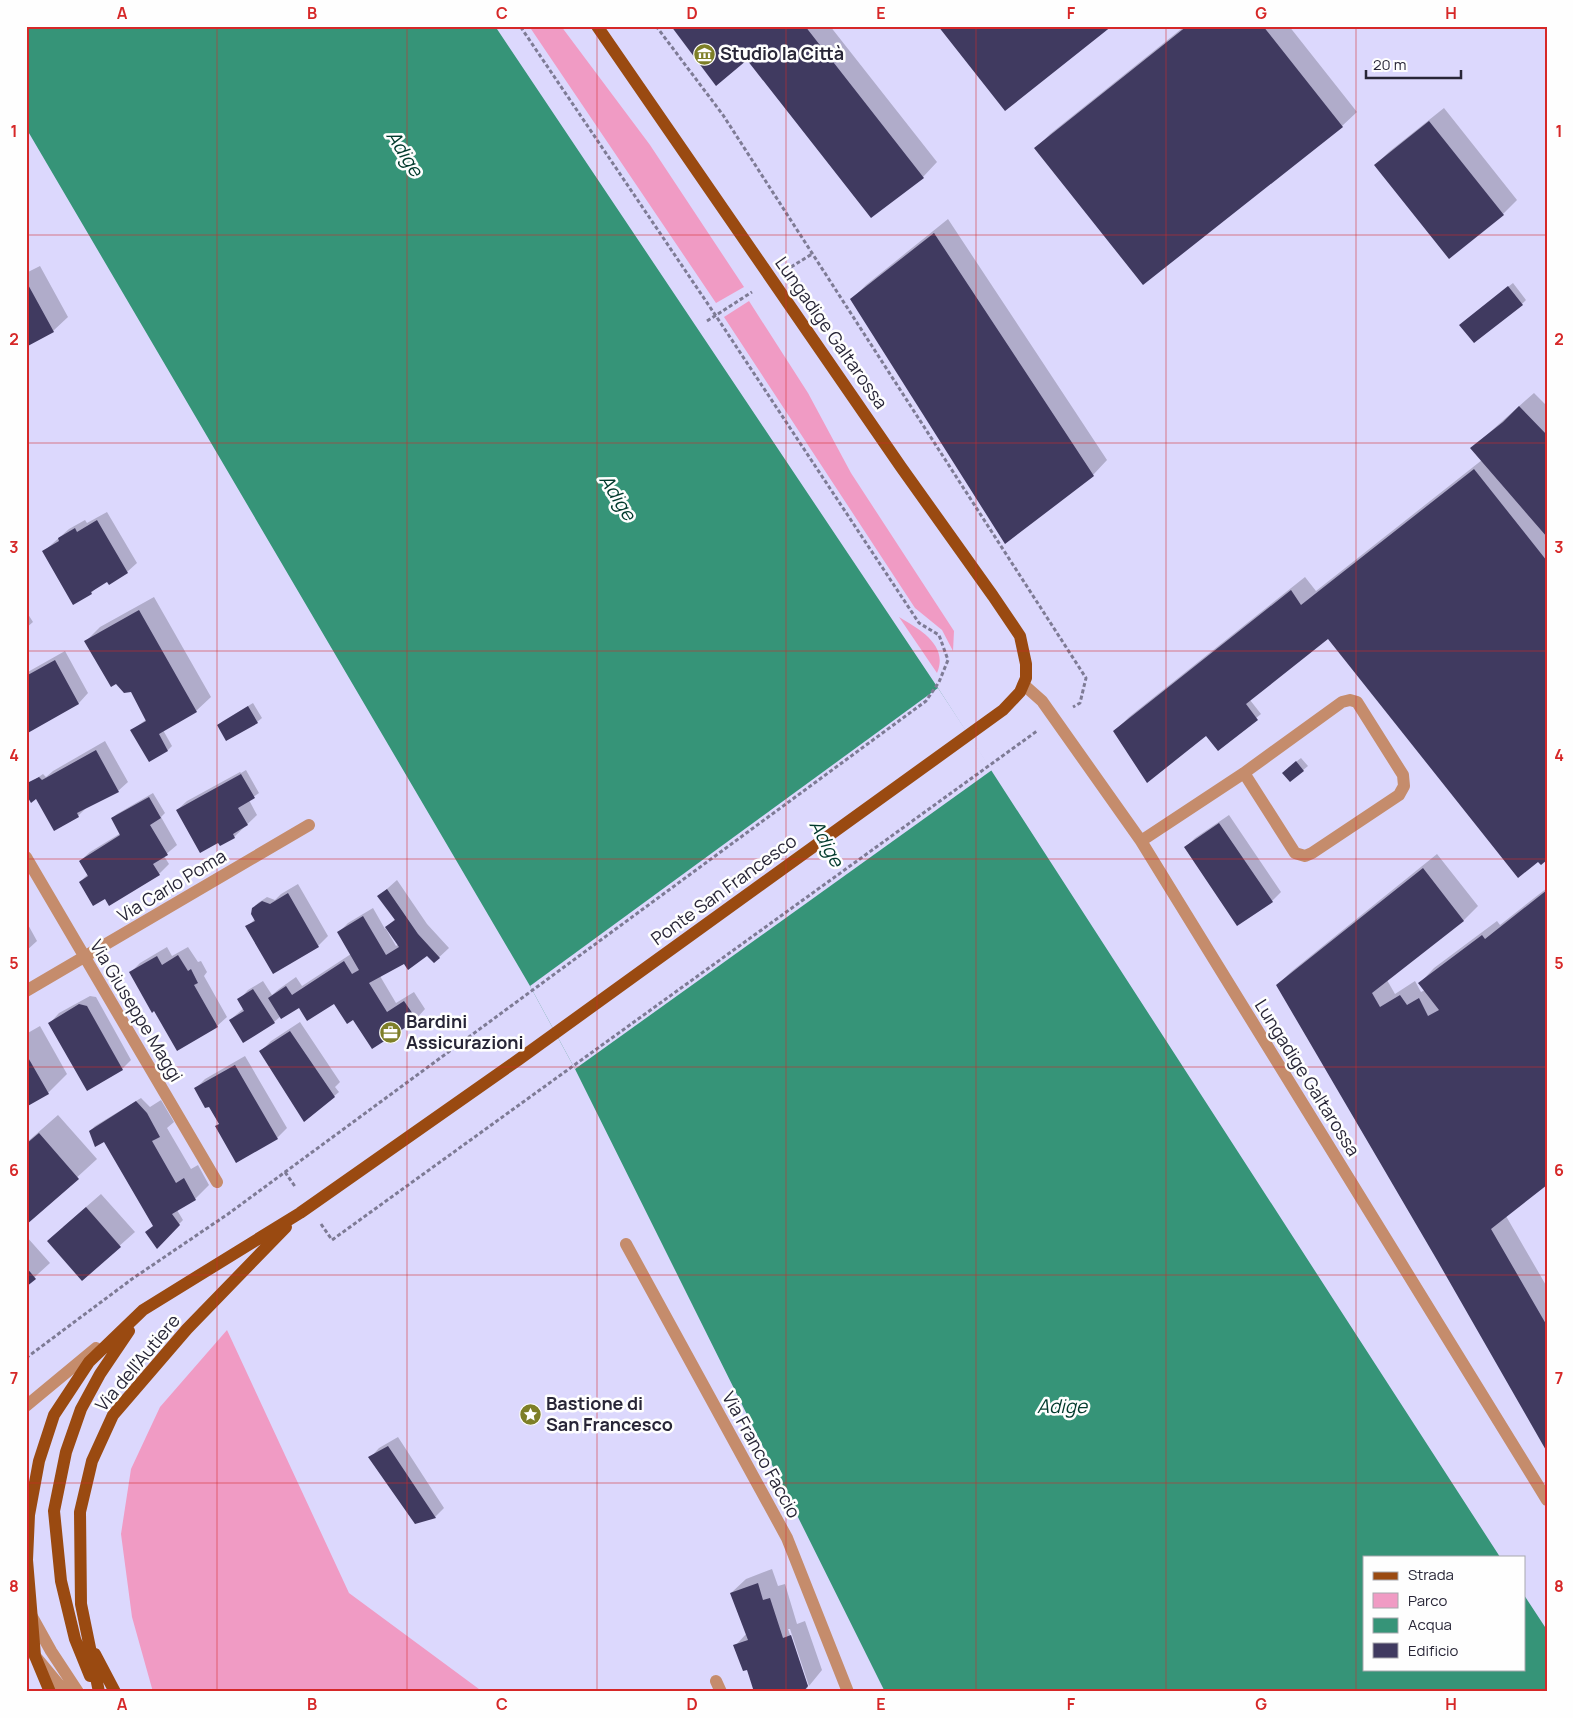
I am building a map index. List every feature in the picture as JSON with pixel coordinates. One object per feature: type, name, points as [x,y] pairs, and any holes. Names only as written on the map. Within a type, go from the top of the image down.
[{"type":"main road","name":"Lungadige Galtarossa","points":[[597,26],[1020,636],[1026,664],[1024,685]]},
{"type":"main road","name":"Ponte San Francesco","points":[[518,1060],[1002,710],[1020,692],[1024,685]]},
{"type":"main road","name":"Via dell'Autiere","points":[[50,1692],[34,1656],[29,1611],[27,1560],[29,1515],[39,1460],[54,1415],[89,1362],[143,1310],[300,1213],[518,1060]]},
{"type":"main road","name":"Via dell'Autiere","points":[[97,1692],[81,1604],[80,1512],[92,1461],[113,1415],[187,1329],[300,1213]]},
{"type":"main road","points":[[97,1692],[75,1639],[61,1581],[54,1511],[66,1452],[81,1409],[100,1374],[143,1310]]},
{"type":"main road","points":[[89,1641],[115,1692]]},
{"type":"street","name":"Lungadige Galtarossa","points":[[1024,685],[1042,701],[1141,841],[1547,1500]]},
{"type":"street","points":[[1141,841],[1244,774],[1342,702],[1350,700],[1357,702],[1393,758],[1403,774],[1404,786],[1398,795],[1305,856],[1295,852],[1244,774]]},
{"type":"street","name":"Via Carlo Poma","points":[[26,991],[309,825]]},
{"type":"street","name":"Via Giuseppe Maggi","points":[[26,857],[217,1182]]},
{"type":"street","name":"Via Franco Faccio","points":[[626,1244],[787,1538],[848,1692]]},
{"type":"street","name":"Via dell'Autiere","points":[[26,1406],[143,1310]]},
{"type":"street","name":"Via dell'Autiere","points":[[29,1611],[51,1651],[78,1692]]},
{"type":"street","name":"Via dell'Autiere","points":[[26,1646],[65,1692]]},
{"type":"path","points":[[26,1358],[132,1279],[228,1214],[926,701],[939,682],[948,660],[939,635],[919,623],[716,316],[520,26]]},
{"type":"path","points":[[656,26],[722,116],[1086,678],[1080,703]]},
{"type":"path","points":[[332,1240],[1025,739]]},
{"type":"green space","points":[[529,26],[561,26],[650,145],[744,287],[716,303]]},
{"type":"green space","points":[[749,301],[808,393],[851,473],[954,631],[953,651],[942,630],[915,608],[724,317]]},
{"type":"green space","points":[[899,617],[923,633],[936,646],[940,663],[937,673]]},
{"type":"green space","points":[[227,1330],[349,1593],[483,1692],[153,1692],[132,1617],[121,1534],[131,1469],[160,1407]]},
{"type":"water","name":"Adige","points":[[26,26],[495,26],[938,688],[1499,1556],[1363,1556],[1363,1670],[1526,1670],[1526,1598],[1547,1630],[1547,1692],[885,1692],[575,1069],[530,986],[26,128]]},
{"type":"pier","points":[[938,688],[992,770],[575,1069],[530,986]]},
{"type":"building","points":[[671,26],[805,26],[924,178],[871,218],[747,60],[716,86]]},
{"type":"building","points":[[938,26],[1112,26],[1005,111]]},
{"type":"building","points":[[1187,26],[1263,26],[1343,127],[1143,285],[1034,148]]},
{"type":"building","points":[[1429,121],[1504,215],[1449,259],[1374,165]]},
{"type":"building","points":[[934,233],[1094,476],[1005,544],[850,299]]},
{"type":"building","points":[[26,281],[54,332],[26,347]]},
{"type":"building","points":[[1508,286],[1523,305],[1474,343],[1459,325]]},
{"type":"building","points":[[1519,406],[1547,435],[1547,537],[1470,448],[1503,422]]},
{"type":"building","points":[[1474,469],[1547,561],[1547,860],[1541,865],[1538,862],[1518,878],[1328,639],[1246,704],[1258,720],[1218,751],[1206,736],[1147,783],[1113,731],[1291,590],[1301,605]]},
{"type":"building","points":[[97,520],[128,573],[109,585],[107,582],[91,592],[92,594],[73,605],[42,551],[59,541],[58,538],[75,528],[77,532]]},
{"type":"building","points":[[139,610],[197,712],[159,734],[168,751],[149,762],[130,730],[146,721],[131,692],[124,693],[116,684],[111,687],[84,641]]},
{"type":"building","points":[[55,660],[79,704],[26,734],[26,676]]},
{"type":"building","points":[[248,706],[258,723],[226,741],[217,725]]},
{"type":"building","points":[[96,750],[119,792],[77,813],[79,817],[54,831],[36,799],[31,803],[26,794],[29,782],[39,777],[42,780]]},
{"type":"building","points":[[1296,761],[1304,771],[1290,782],[1282,773]]},
{"type":"building","points":[[241,774],[255,798],[238,808],[248,825],[233,834],[235,838],[220,846],[218,843],[200,853],[176,810]]},
{"type":"building","points":[[149,797],[161,818],[150,825],[168,855],[153,864],[160,875],[109,906],[105,899],[93,906],[79,882],[88,876],[79,861],[120,835],[111,818]]},
{"type":"building","points":[[1219,823],[1273,902],[1237,926],[1184,847]]},
{"type":"building","points":[[1423,868],[1464,921],[1372,993],[1380,1007],[1400,995],[1407,1005],[1419,998],[1428,1016],[1439,1010],[1418,983],[1482,935],[1485,939],[1547,890],[1547,1185],[1491,1229],[1547,1323],[1547,1452],[1276,985]]},
{"type":"building","points":[[387,889],[418,934],[440,958],[434,963],[427,956],[408,970],[404,964],[369,983],[387,1012],[404,1001],[417,1020],[372,1049],[353,1020],[347,1024],[334,1004],[307,1021],[299,1008],[281,1019],[268,998],[286,986],[292,995],[344,961],[352,974],[359,970],[337,932],[363,916],[386,955],[399,947],[385,927],[395,920],[377,896]]},
{"type":"building","points":[[288,893],[319,947],[273,974],[245,926],[255,921],[251,914],[252,908],[262,901],[270,904]]},
{"type":"building","points":[[178,955],[188,971],[191,969],[198,983],[194,985],[218,1027],[177,1051],[154,1011],[152,1013],[129,972],[157,956],[162,965]]},
{"type":"building","points":[[253,989],[275,1023],[243,1043],[229,1020],[244,1011],[237,999]]},
{"type":"building","points":[[79,1004],[87,1006],[123,1070],[87,1091],[48,1023]]},
{"type":"building","points":[[290,1031],[335,1097],[304,1122],[259,1051]]},
{"type":"building","points":[[26,1054],[49,1094],[26,1107]]},
{"type":"building","points":[[235,1065],[278,1139],[236,1163],[215,1126],[219,1124],[209,1107],[205,1108],[194,1088]]},
{"type":"building","points":[[136,1101],[147,1113],[160,1137],[152,1141],[176,1183],[184,1178],[196,1200],[172,1214],[180,1225],[157,1249],[145,1232],[153,1226],[104,1142],[95,1147],[89,1131]]},
{"type":"building","points":[[39,1133],[79,1179],[26,1225],[26,1144]]},
{"type":"building","points":[[86,1207],[121,1247],[82,1281],[47,1241]]},
{"type":"building","points":[[26,1267],[36,1279],[26,1287]]},
{"type":"building","points":[[388,1446],[436,1518],[415,1524],[368,1457]]},
{"type":"building","points":[[758,1583],[763,1600],[770,1598],[783,1638],[791,1635],[808,1686],[803,1692],[754,1692],[747,1670],[743,1671],[733,1645],[748,1640],[730,1593]]},
{"type":"place","name":"Studio la Città","points":[[704,54]]},
{"type":"place","name":"Bardini Assicurazioni","points":[[390,1032]]},
{"type":"place","name":"Bastione di San Francesco","points":[[530,1414]]}]
